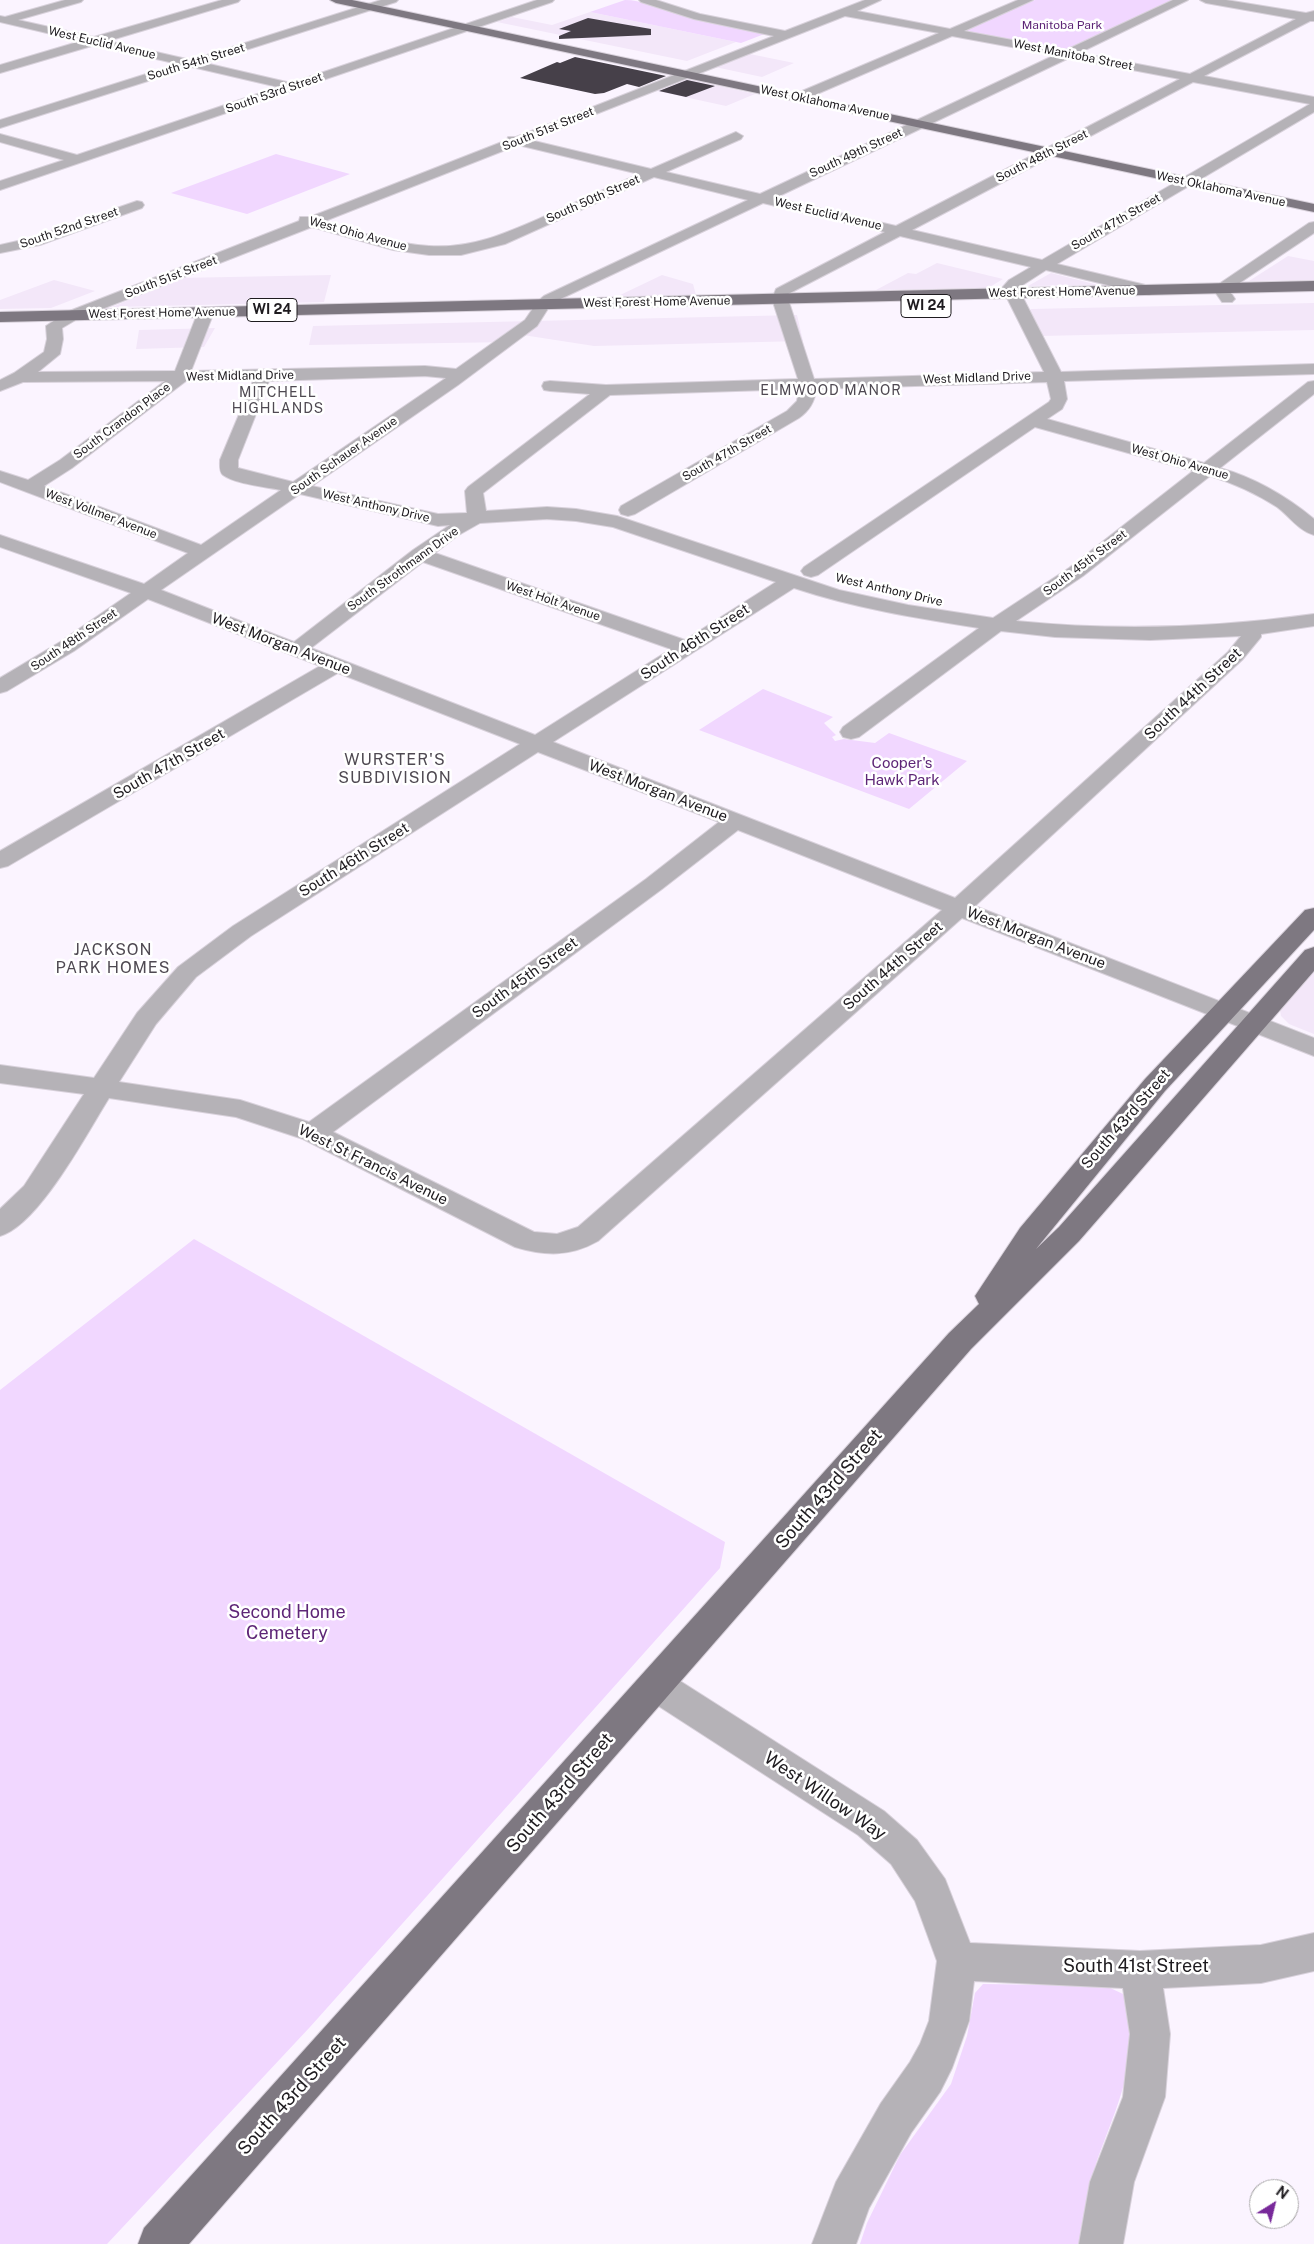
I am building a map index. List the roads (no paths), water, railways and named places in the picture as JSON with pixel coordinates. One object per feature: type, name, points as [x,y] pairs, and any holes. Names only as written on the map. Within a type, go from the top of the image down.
[{"type":"main road","name":"West Oklahoma Avenue","points":[[336,0],[368,4],[474,25],[687,70],[1191,179],[1314,208]]},
{"type":"main road","name":"West Oklahoma Avenue","points":[[387,2],[474,25]]},
{"type":"main road","name":"West Oklahoma Avenue","points":[[687,70],[739,84],[748,83],[795,93],[811,92],[922,122]]},
{"type":"main road","name":"West Oklahoma Avenue","points":[[1191,179],[1314,201]]},
{"type":"main road","name":"West Forest Home Avenue","points":[[0,317],[63,319],[204,318],[1016,299],[1224,294],[1314,286]]},
{"type":"main road","name":"West Forest Home Avenue","points":[[1016,299],[1149,290],[1314,297]]},
{"type":"main road","name":"West Forest Home Avenue","points":[[0,328],[63,319],[204,318]]},
{"type":"main road","name":"South 43rd Street","points":[[960,1341],[1030,1236],[1154,1085],[1222,1012],[1245,991],[1314,915]]},
{"type":"main road","name":"South 43rd Street","points":[[160,2244],[960,1341],[1069,1234],[1314,955]]},
{"type":"main road","points":[[1154,1085],[1189,1099]]},
{"type":"street","points":[[2,20],[77,0]]},
{"type":"street","points":[[0,69],[234,0]]},
{"type":"street","name":"South 53rd Street","points":[[0,186],[548,0]]},
{"type":"street","points":[[645,0],[680,12],[781,34]]},
{"type":"street","name":"South 51st Street","points":[[839,11],[858,0]]},
{"type":"street","name":"South 51st Street","points":[[63,319],[305,220],[839,11],[875,0]]},
{"type":"street","points":[[811,92],[1027,0]]},
{"type":"street","name":"South 49th Street","points":[[540,310],[549,299],[1182,0]]},
{"type":"street","points":[[1206,0],[1312,16]]},
{"type":"street","name":"South 54th Street","points":[[0,124],[191,64],[368,4],[387,2]]},
{"type":"street","points":[[680,12],[701,5]]},
{"type":"street","name":"West Manitoba Street","points":[[839,11],[1314,100]]},
{"type":"street","name":"South 48th Street","points":[[782,304],[781,292],[1312,16]]},
{"type":"street","name":"West Euclid Avenue","points":[[2,20],[292,87]]},
{"type":"street","name":"South 47th Street","points":[[1016,299],[1010,288],[1014,283],[1314,107]]},
{"type":"street","name":"South 50th Street","points":[[447,251],[474,248],[500,240],[736,136]]},
{"type":"street","points":[[0,138],[79,160]]},
{"type":"street","name":"West Euclid Avenue","points":[[512,140],[1149,290]]},
{"type":"street","name":"South 52nd Street","points":[[0,249],[40,240],[137,205]]},
{"type":"street","name":"West Ohio Avenue","points":[[305,220],[393,245],[417,250],[447,251]]},
{"type":"street","points":[[1224,294],[1314,226]]},
{"type":"street","points":[[811,570],[1049,411],[1059,399],[1054,376],[1016,299]]},
{"type":"street","points":[[782,304],[806,383]]},
{"type":"street","name":"South Schauer Avenue","points":[[146,591],[452,381],[531,323],[540,310]]},
{"type":"street","name":"South Crandon Place","points":[[30,487],[66,464],[181,377],[204,318]]},
{"type":"street","points":[[0,386],[20,377],[52,354],[55,339],[63,319]]},
{"type":"street","name":"West Midland Drive","points":[[550,386],[606,390],[1314,369]]},
{"type":"street","name":"West Midland Drive","points":[[20,377],[263,376],[425,371],[459,374]]},
{"type":"street","name":"West Anthony Drive","points":[[263,376],[229,460],[229,471],[298,488],[438,520],[553,514],[601,518],[834,595],[997,625],[1108,634],[1194,633],[1250,629],[1314,620]]},
{"type":"street","name":"South 47th Street","points":[[628,510],[796,412],[806,399],[806,383]]},
{"type":"street","name":"South 45th Street","points":[[851,732],[964,647],[1076,572],[1314,386]]},
{"type":"street","name":"South Strothmann Drive","points":[[296,650],[450,532],[476,518],[477,506],[474,491],[606,390]]},
{"type":"street","name":"West Ohio Avenue","points":[[1034,421],[1207,468],[1260,490],[1284,504],[1314,529]]},
{"type":"street","name":"West Vollmer Avenue","points":[[0,476],[202,552]]},
{"type":"street","name":"West Anthony Drive","points":[[476,518],[500,505],[528,502],[586,502],[628,510],[811,570],[897,594],[964,606],[1017,612],[1116,618],[1166,618],[1230,615],[1314,603]]},
{"type":"street","name":"West Morgan Avenue","points":[[4,546],[146,591],[1314,1048]]},
{"type":"street","name":"West Holt Avenue","points":[[420,554],[686,647]]},
{"type":"street","name":"South 46th Street","points":[[0,1226],[34,1193],[146,1019],[187,972],[211,952],[791,581]]},
{"type":"street","name":"South 48th Street","points":[[0,686],[73,643],[146,591]]},
{"type":"street","name":"South 44th Street","points":[[562,1246],[575,1242],[588,1234],[958,908],[1235,656],[1251,637],[1250,629]]},
{"type":"street","name":"South 47th Street","points":[[0,861],[336,666]]},
{"type":"street","name":"South 45th Street","points":[[313,1133],[654,884],[735,821]]},
{"type":"street","name":"West St Francis Avenue","points":[[0,1074],[240,1109],[313,1133],[525,1240],[543,1245],[562,1246]]},
{"type":"street","name":"West Willow Way","points":[[656,1685],[871,1823],[904,1852],[931,1892],[957,1961],[949,2020],[937,2054],[925,2077],[896,2118],[851,2196],[834,2244]]},
{"type":"street","name":"South 41st Street","points":[[957,1961],[1140,1970],[1261,1964],[1314,1952]]},
{"type":"street","points":[[1101,2244],[1112,2182],[1144,2096],[1150,2034],[1140,1970]]},
{"type":"district","name":"ELMWOOD MANOR","points":[[831,391]]},
{"type":"district","name":"MITCHELL HIGHLANDS","points":[[278,402]]},
{"type":"district","name":"WURSTER'S SUBDIVISION","points":[[395,769]]},
{"type":"district","name":"JACKSON PARK HOMES","points":[[113,959]]},
{"type":"park label","name":"Manitoba Park","points":[[1062,25]]},
{"type":"park label","name":"Cooper's Hawk Park","points":[[902,772]]},
{"type":"park label","name":"Second Home Cemetery","points":[[287,1622]]}]
